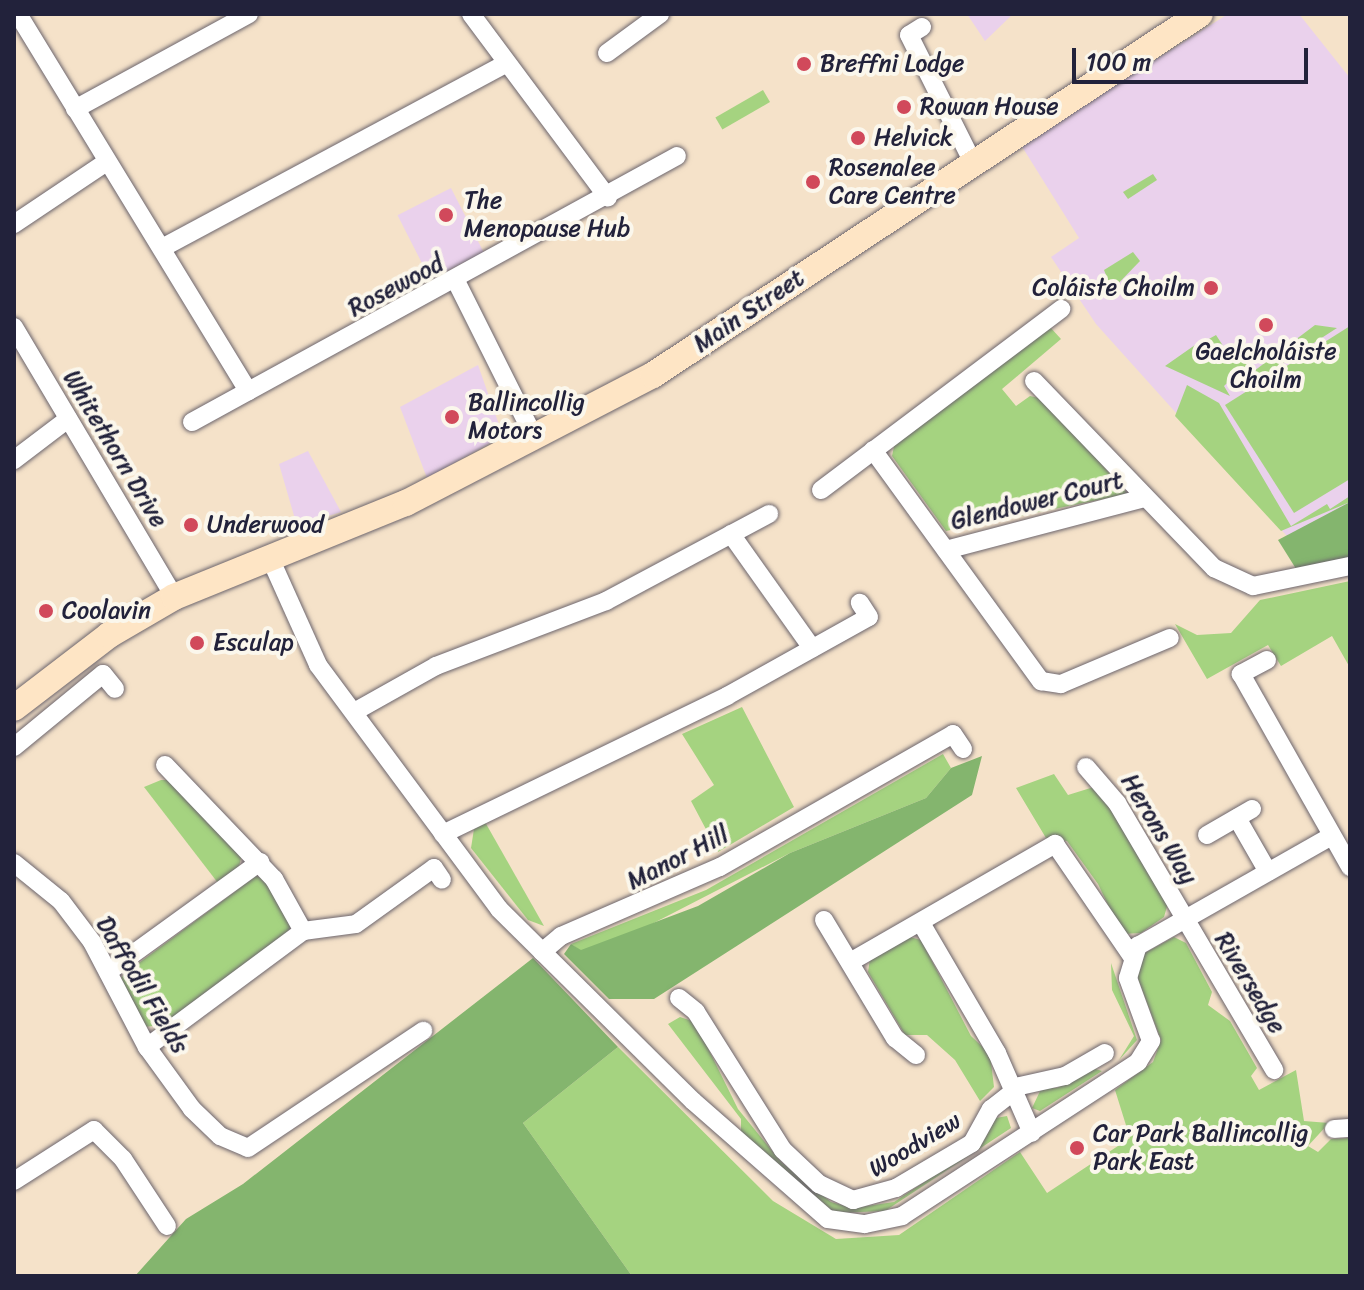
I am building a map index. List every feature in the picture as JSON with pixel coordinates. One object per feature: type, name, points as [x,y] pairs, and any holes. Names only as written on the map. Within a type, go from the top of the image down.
[{"type":"main road","name":"Main Street","points":[[14,708],[109,635],[174,597],[406,503],[535,439],[666,367],[971,159],[1200,14]]},
{"type":"street","points":[[18,14],[105,163],[162,248],[248,391]]},
{"type":"street","points":[[75,109],[249,14]]},
{"type":"street","points":[[471,14],[608,198]]},
{"type":"street","points":[[607,53],[660,14]]},
{"type":"street","points":[[922,27],[909,35],[971,159]]},
{"type":"street","points":[[162,248],[507,63]]},
{"type":"street","name":"Rosewood","points":[[192,422],[608,198],[677,156]]},
{"type":"street","points":[[14,224],[105,163]]},
{"type":"street","points":[[456,281],[535,439]]},
{"type":"street","points":[[821,490],[1061,309]]},
{"type":"street","name":"Whitethorn Drive","points":[[14,327],[174,597]]},
{"type":"street","name":"Glendower Court","points":[[1034,381],[1141,499],[1214,568],[1253,586],[1350,566]]},
{"type":"street","points":[[14,460],[68,419]]},
{"type":"street","name":"Glendower Court","points":[[873,450],[1041,681],[1061,684],[1170,638]]},
{"type":"street","name":"Glendower Court","points":[[946,550],[1141,499]]},
{"type":"street","points":[[354,712],[436,666],[606,601],[769,514]]},
{"type":"street","points":[[731,534],[812,648]]},
{"type":"street","points":[[270,558],[301,635],[354,712],[443,834],[542,952],[693,1101],[828,1219],[865,1224],[902,1216],[1032,1133],[1147,1053],[1148,1021],[1128,978],[1131,955],[1055,844],[850,962]]},
{"type":"street","points":[[443,834],[501,800],[660,731],[869,617],[860,603]]},
{"type":"street","points":[[1267,660],[1241,674],[1350,867]]},
{"type":"street","points":[[14,747],[103,674],[115,689]]},
{"type":"street","name":"Manor Hill","points":[[542,952],[561,936],[707,874],[953,734],[963,749]]},
{"type":"street","points":[[165,765],[260,862],[303,931]]},
{"type":"street","name":"Herons Way","points":[[1086,767],[1108,788],[1185,921]]},
{"type":"street","points":[[1207,835],[1244,813],[1268,872]]},
{"type":"street","points":[[1131,955],[1332,836]]},
{"type":"street","points":[[108,972],[260,862]]},
{"type":"street","name":"Daffodil Fields","points":[[14,863],[61,901],[108,972],[147,1047],[192,1109],[220,1136],[248,1148],[423,1031]]},
{"type":"street","points":[[147,1047],[303,931],[356,924],[434,868],[442,880]]},
{"type":"street","points":[[824,920],[895,1038],[916,1055]]},
{"type":"street","name":"Riversedge","points":[[1185,921],[1274,1070]]},
{"type":"street","points":[[921,923],[997,1053],[1032,1133]]},
{"type":"street","name":"Woodview","points":[[679,998],[696,1012],[783,1150],[841,1197],[874,1198],[945,1159],[979,1137],[991,1109],[1012,1092]]},
{"type":"street","points":[[1012,1092],[1065,1076],[1105,1053]]},
{"type":"street","points":[[14,1181],[94,1130],[123,1159],[167,1226]]},
{"type":"shaded area","points":[[967,14],[1013,14],[985,41]]},
{"type":"shaded area","name":"Coláiste Choilm","points":[[1228,14],[1299,14],[1350,78],[1350,522],[1294,544],[1096,324],[1051,257],[1079,238],[1021,145]]},
{"type":"shaded area","points":[[451,188],[484,252],[430,279],[398,215]]},
{"type":"shaded area","name":"Ballincollig Motors","points":[[478,365],[503,436],[427,478],[400,407]]},
{"type":"shaded area","points":[[308,451],[341,512],[297,526],[279,464]]},
{"type":"green space","points":[[763,90],[770,102],[722,130],[715,118]]},
{"type":"green space","points":[[1153,174],[1157,180],[1128,199],[1123,192]]},
{"type":"green space","points":[[1133,252],[1140,261],[1112,290],[1104,270]]},
{"type":"green space","points":[[1315,325],[1337,328],[1244,388],[1229,381],[1224,386],[1230,396],[1165,366],[1195,345],[1209,361],[1207,340],[1216,335],[1233,361],[1243,356],[1254,371]]},
{"type":"green space","points":[[1350,326],[1350,479],[1294,513],[1225,405]]},
{"type":"green space","points":[[1050,327],[1061,339],[1002,389],[1016,406],[1030,396],[1043,399],[1128,494],[946,531],[892,456],[895,442]]},
{"type":"green space","points":[[1187,385],[1219,403],[1291,526],[1327,504],[1330,509],[1350,496],[1350,502],[1281,531],[1175,416]]},
{"type":"green space","points":[[1350,502],[1350,559],[1298,572],[1278,540]]},
{"type":"green space","points":[[1350,581],[1349,666],[1332,636],[1281,666],[1268,645],[1207,679],[1175,624],[1197,635],[1231,633],[1260,600]]},
{"type":"green space","points":[[742,707],[794,807],[718,852],[691,801],[714,785],[682,734]]},
{"type":"green space","points":[[943,754],[951,768],[926,798],[790,853],[642,929],[581,951],[571,944],[706,890]]},
{"type":"green space","points":[[982,756],[972,795],[654,999],[609,999],[564,954],[571,944],[581,950],[698,906],[790,853],[926,798],[951,768]]},
{"type":"green space","points":[[1054,774],[1068,795],[1097,786],[1168,903],[1164,917],[1141,933],[1122,934],[1098,884],[1067,841],[1046,838],[1016,788]]},
{"type":"green space","points":[[161,780],[173,780],[242,853],[239,867],[218,883],[144,787]]},
{"type":"green space","points":[[485,822],[544,926],[528,920],[471,848],[474,829]]},
{"type":"green space","points":[[256,876],[267,880],[292,925],[287,933],[164,1025],[143,1027],[120,980],[124,974]]},
{"type":"green space","points":[[910,937],[921,940],[971,1036],[990,1054],[994,1087],[980,1101],[955,1060],[927,1035],[905,1035],[868,972],[870,959]]},
{"type":"green space","points":[[1174,937],[1186,943],[1212,992],[1208,1005],[1230,1021],[1257,1068],[1251,1076],[1259,1090],[1296,1070],[1304,1121],[1329,1123],[1308,1146],[1318,1152],[1331,1139],[1350,1138],[1350,1276],[632,1276],[523,1123],[618,1047],[773,1201],[836,1239],[899,1235],[1020,1152],[1047,1193],[1130,1138],[1115,1090],[1153,1062],[1161,1040],[1137,976],[1143,954]]},
{"type":"green space","points":[[533,958],[618,1047],[523,1123],[632,1276],[135,1276],[186,1219],[243,1184]]},
{"type":"green space","points":[[1111,963],[1137,1040],[1119,1060],[1134,1036],[1112,990]]},
{"type":"green space","points":[[680,1017],[695,1022],[738,1109],[782,1163],[831,1202],[853,1208],[894,1202],[982,1144],[996,1118],[1007,1116],[1011,1128],[885,1211],[835,1213],[741,1134],[741,1119],[668,1024]]},
{"type":"green space","points":[[1092,1068],[1102,1071],[1040,1111],[1032,1108],[1042,1087],[1057,1088]]},
{"type":"place","name":"Breffni Lodge","points":[[804,64]]},
{"type":"place","name":"Rowan House","points":[[904,107]]},
{"type":"place","name":"Helvick","points":[[858,138]]},
{"type":"place","name":"Rosenalee Care Centre","points":[[813,182]]},
{"type":"place","name":"The Menopause Hub","points":[[446,215]]},
{"type":"place","name":"Coláiste Choilm","points":[[1211,288]]},
{"type":"place","name":"Gaelcholáiste Choilm","points":[[1266,325]]},
{"type":"place","name":"Ballincollig Motors","points":[[452,417]]},
{"type":"place","name":"Underwood","points":[[191,525]]},
{"type":"place","name":"Coolavin","points":[[46,611]]},
{"type":"place","name":"Esculap","points":[[197,643]]},
{"type":"place","name":"Car Park Ballincollig Park East","points":[[1077,1148]]}]
